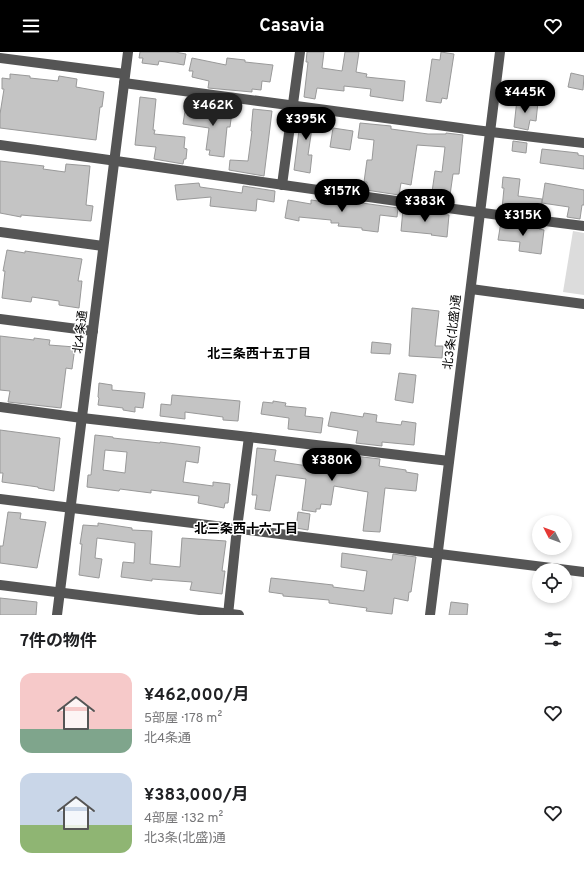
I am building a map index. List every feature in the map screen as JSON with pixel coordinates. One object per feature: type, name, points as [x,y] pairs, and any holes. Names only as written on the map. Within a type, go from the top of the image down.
[{"type":"street","name":"北4条通","points":[[57,615],[128,52]]},
{"type":"street","points":[[282,185],[300,52]]},
{"type":"street","name":"北3条(北盛)通","points":[[430,615],[500,52]]},
{"type":"street","points":[[0,58],[293,106],[584,143]]},
{"type":"street","points":[[0,145],[479,213],[584,226]]},
{"type":"street","points":[[0,232],[103,246]]},
{"type":"street","points":[[470,289],[584,304]]},
{"type":"street","points":[[0,319],[93,331]]},
{"type":"street","points":[[0,408],[449,461]]},
{"type":"street","points":[[228,614],[249,437]]},
{"type":"street","points":[[0,499],[438,552],[584,572]]},
{"type":"street","points":[[0,585],[239,615]]},
{"type":"shaded area","points":[[573,231],[584,233],[584,295],[563,292]]},
{"type":"building","points":[[140,52],[175,52],[186,54],[184,65],[159,61],[158,65],[142,63],[143,58],[139,58]]},
{"type":"building","points":[[307,52],[324,52],[322,68],[342,71],[345,52],[359,52],[356,72],[367,74],[366,77],[405,81],[403,101],[370,96],[371,89],[344,86],[344,91],[317,88],[315,99],[304,97],[308,62],[306,62]]},
{"type":"building","points":[[441,52],[454,54],[447,99],[442,98],[441,103],[426,101],[432,59],[440,60]]},
{"type":"building","points":[[192,58],[226,65],[227,58],[245,60],[245,62],[273,65],[270,82],[262,81],[261,90],[252,89],[252,92],[208,88],[209,81],[192,77],[193,71],[189,71]]},
{"type":"building","points":[[571,73],[584,76],[583,90],[568,87]]},
{"type":"building","points":[[10,74],[58,81],[59,76],[77,79],[76,87],[104,92],[102,107],[100,107],[96,140],[0,128],[0,114],[4,89],[2,89],[2,78],[10,79]]},
{"type":"building","points":[[140,97],[156,99],[153,130],[155,130],[154,134],[185,137],[184,148],[187,149],[186,159],[184,159],[183,164],[154,159],[156,147],[135,145]]},
{"type":"building","points":[[517,99],[538,102],[536,121],[530,120],[528,130],[514,127]]},
{"type":"building","points":[[218,102],[233,104],[230,127],[227,127],[224,157],[209,155],[210,150],[206,150],[209,128],[183,124],[185,111],[217,115]]},
{"type":"building","points":[[253,109],[272,111],[264,176],[229,170],[230,160],[248,161]]},
{"type":"building","points":[[301,114],[324,117],[323,129],[312,128],[308,155],[312,155],[310,173],[294,170]]},
{"type":"building","points":[[360,123],[391,126],[391,129],[428,134],[446,133],[463,135],[459,174],[453,174],[449,202],[431,199],[435,171],[442,172],[445,147],[417,145],[411,185],[401,183],[399,195],[366,190],[367,182],[364,182],[367,160],[372,160],[374,140],[358,138]]},
{"type":"building","points":[[333,128],[353,131],[350,150],[330,147]]},
{"type":"building","points":[[513,141],[527,143],[526,153],[512,151]]},
{"type":"building","points":[[542,149],[578,153],[578,155],[584,156],[584,169],[540,163]]},
{"type":"building","points":[[0,161],[44,166],[43,169],[65,172],[66,164],[90,166],[86,205],[93,206],[91,221],[21,215],[21,217],[0,213]]},
{"type":"building","points":[[503,177],[520,179],[518,196],[542,199],[541,214],[502,209],[504,188],[502,188]]},
{"type":"building","points":[[199,183],[200,187],[242,193],[243,186],[275,191],[274,202],[257,199],[256,211],[210,206],[211,197],[177,200],[175,185]]},
{"type":"building","points":[[545,183],[584,190],[584,205],[582,205],[580,219],[567,217],[569,207],[542,203]]},
{"type":"building","points":[[333,199],[398,208],[397,217],[380,215],[378,232],[362,230],[362,228],[338,226],[339,223],[331,223],[331,220],[299,217],[299,221],[285,218],[288,200],[311,204],[311,200],[333,203]]},
{"type":"building","points":[[403,209],[449,215],[447,237],[401,231]]},
{"type":"building","points":[[501,222],[539,227],[539,229],[544,230],[541,254],[519,251],[520,242],[498,240]]},
{"type":"building","points":[[7,250],[82,259],[78,281],[82,281],[79,308],[59,305],[59,301],[32,297],[31,302],[2,298],[5,271],[3,271]]},
{"type":"building","points":[[412,308],[439,311],[435,346],[443,346],[442,358],[409,356]]},
{"type":"building","points":[[0,336],[34,340],[34,338],[50,340],[49,345],[75,347],[72,369],[66,368],[61,408],[8,402],[10,391],[0,390]]},
{"type":"building","points":[[372,342],[391,344],[390,354],[371,353]]},
{"type":"building","points":[[399,373],[416,375],[413,403],[395,400]]},
{"type":"building","points":[[99,383],[112,385],[112,390],[145,393],[143,408],[135,407],[135,412],[123,410],[123,408],[98,405]]},
{"type":"building","points":[[172,395],[240,401],[238,421],[223,420],[223,417],[185,412],[185,419],[160,416],[161,404],[171,405]]},
{"type":"building","points":[[273,401],[286,403],[285,406],[306,408],[305,416],[323,418],[321,433],[288,429],[289,418],[261,414],[263,402],[273,403]]},
{"type":"building","points":[[331,412],[363,417],[364,413],[377,415],[376,422],[401,425],[402,421],[416,423],[414,445],[382,442],[382,446],[356,443],[358,431],[328,426]]},
{"type":"building","points":[[0,430],[60,438],[54,491],[38,487],[2,482],[3,473],[0,473]]},
{"type":"building","points":[[95,435],[200,447],[198,463],[186,461],[183,482],[213,486],[213,482],[230,484],[228,503],[225,503],[224,508],[198,503],[199,496],[151,490],[151,493],[87,487],[88,475],[91,475]],"holes":[[[105,450],[127,452],[125,473],[103,470]]]},
{"type":"building","points":[[257,448],[276,450],[274,461],[308,466],[309,458],[329,462],[330,459],[353,463],[354,456],[380,459],[379,466],[406,470],[406,472],[418,474],[416,491],[385,488],[380,532],[363,531],[368,492],[334,486],[331,505],[321,504],[320,509],[316,509],[316,512],[302,510],[306,479],[276,475],[270,511],[255,509],[257,495],[252,495]]},
{"type":"building","points":[[8,512],[21,513],[20,519],[46,522],[37,568],[0,563],[0,546],[3,546]]},
{"type":"building","points":[[298,512],[310,514],[308,530],[296,528]]},
{"type":"building","points":[[98,523],[132,528],[132,530],[152,531],[150,564],[180,567],[182,538],[226,541],[222,571],[225,571],[222,594],[190,590],[192,582],[152,579],[152,581],[121,577],[123,562],[134,563],[135,543],[97,538],[95,558],[102,559],[99,578],[79,575],[82,544],[80,544],[83,525],[98,526]]},
{"type":"building","points":[[342,553],[392,560],[393,554],[416,557],[411,592],[409,592],[408,601],[394,598],[392,614],[366,611],[367,608],[329,603],[329,600],[283,596],[283,594],[269,592],[271,578],[333,585],[333,587],[364,591],[367,571],[341,567]]},
{"type":"building","points":[[0,598],[37,602],[36,615],[0,615]]},
{"type":"building","points":[[451,602],[468,604],[467,615],[449,615]]},
{"type":"district","name":"北三条西十五丁目","points":[[259,353]]},
{"type":"district","name":"北三条西十六丁目","points":[[246,528]]}]
